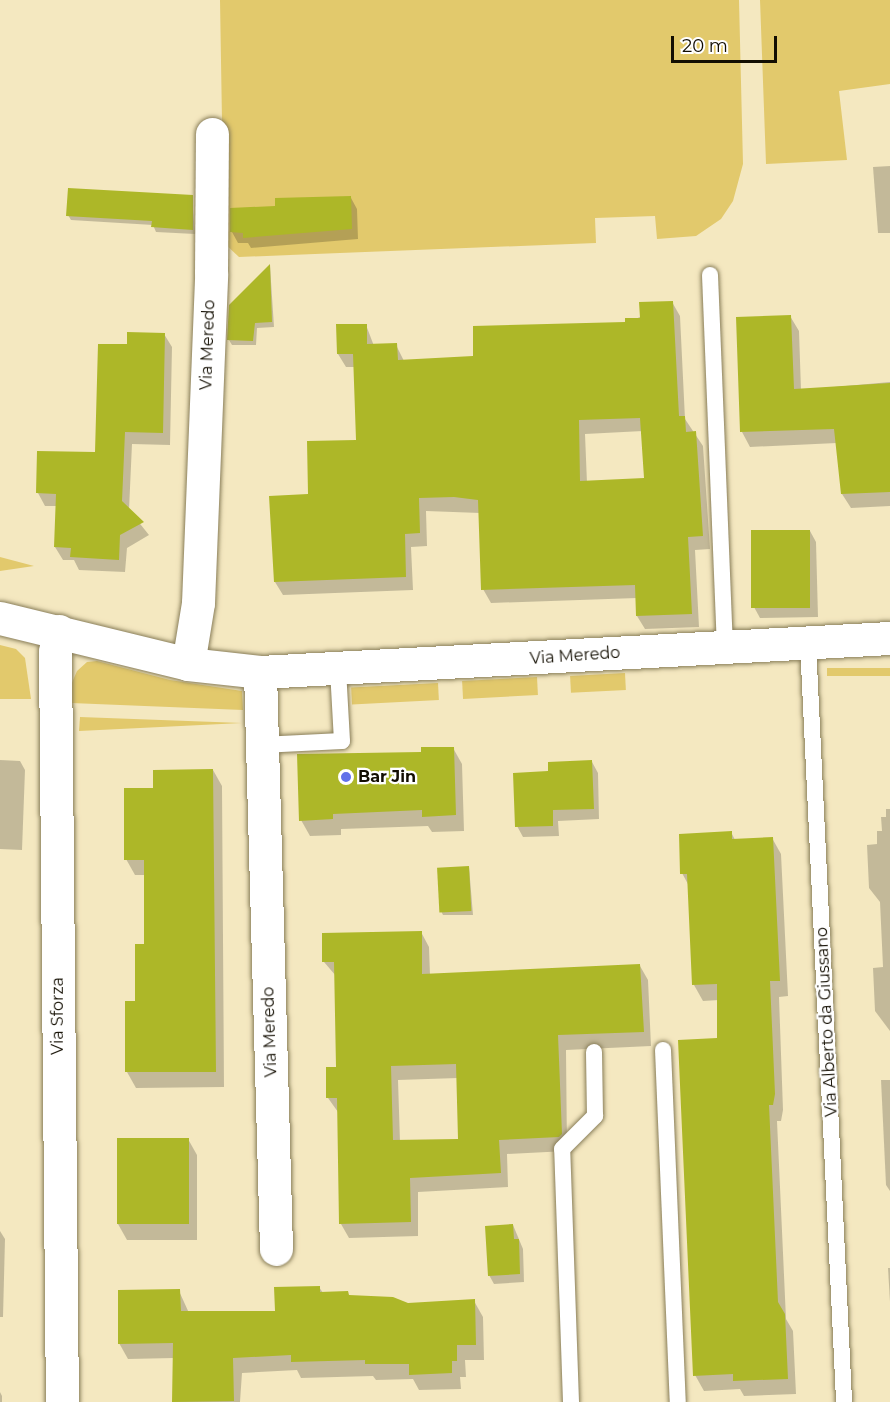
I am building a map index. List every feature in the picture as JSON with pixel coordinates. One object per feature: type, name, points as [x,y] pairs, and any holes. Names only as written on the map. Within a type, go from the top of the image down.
[{"type":"street","name":"Via Meredo","points":[[188,664],[198,603],[211,273],[212,134]]},
{"type":"street","name":"Via Meredo","points":[[0,618],[188,664],[260,672],[338,670],[890,638]]},
{"type":"street","name":"Via Sforza","points":[[58,631],[55,652],[62,1402]]},
{"type":"street","name":"Via Meredo","points":[[260,672],[276,1249]]},
{"type":"lane","points":[[711,275],[725,647]]},
{"type":"lane","name":"Via Alberto da Giussano","points":[[808,643],[844,1402]]},
{"type":"lane","points":[[261,745],[342,741],[338,670]]},
{"type":"lane","points":[[663,1050],[678,1402]]},
{"type":"lane","points":[[571,1402],[562,1149],[596,1116],[594,1052]]},
{"type":"shaded area","points":[[220,0],[739,0],[743,164],[733,201],[721,219],[696,236],[657,239],[655,216],[595,218],[596,243],[239,257],[224,243]]},
{"type":"shaded area","points":[[760,0],[890,0],[890,84],[839,91],[847,160],[766,164]]},
{"type":"shaded area","points":[[0,557],[34,566],[0,571]]},
{"type":"shaded area","points":[[0,645],[16,649],[25,658],[31,699],[0,699]]},
{"type":"shaded area","points":[[97,661],[170,680],[242,691],[243,710],[71,703],[71,685],[77,671],[87,662]]},
{"type":"shaded area","points":[[827,668],[890,668],[890,676],[827,676]]},
{"type":"shaded area","points":[[625,673],[626,690],[571,693],[570,676]]},
{"type":"shaded area","points":[[537,677],[538,695],[463,699],[462,681]]},
{"type":"shaded area","points":[[438,683],[439,700],[352,705],[351,688]]},
{"type":"shaded area","points":[[80,717],[242,723],[79,731]]},
{"type":"building","points":[[68,188],[193,195],[193,230],[151,227],[152,221],[66,216]]},
{"type":"building","points":[[351,196],[352,229],[243,238],[243,233],[230,232],[230,208],[275,206],[275,198]]},
{"type":"building","points":[[270,264],[272,322],[255,323],[253,341],[227,340],[229,305]]},
{"type":"building","points":[[673,301],[679,416],[685,416],[686,432],[696,431],[703,536],[688,537],[692,614],[636,616],[635,585],[481,590],[478,500],[454,497],[419,498],[420,533],[405,534],[406,577],[274,582],[269,496],[308,494],[307,441],[356,440],[353,354],[337,354],[336,324],[367,324],[367,344],[397,343],[398,360],[473,356],[473,326],[625,322],[625,318],[640,318],[639,302]],"holes":[[[640,418],[644,478],[580,481],[579,420]]]},
{"type":"building","points":[[791,315],[794,389],[890,383],[890,492],[841,494],[834,429],[740,432],[736,317]]},
{"type":"building","points":[[127,332],[165,333],[163,433],[125,432],[122,501],[144,522],[120,535],[119,560],[70,557],[71,548],[54,547],[56,494],[36,493],[37,451],[95,452],[98,344],[127,344]]},
{"type":"building","points":[[751,530],[810,530],[810,608],[751,608]]},
{"type":"building","points":[[421,747],[454,747],[456,815],[422,817],[422,810],[333,814],[333,819],[299,821],[297,754],[421,752]]},
{"type":"building","points":[[592,760],[594,809],[553,810],[553,826],[515,827],[513,773],[548,771],[548,762]]},
{"type":"building","points":[[213,769],[216,1072],[125,1072],[125,1001],[135,1001],[135,944],[144,944],[144,860],[124,860],[124,788],[153,788],[153,770]]},
{"type":"building","points":[[732,831],[732,839],[773,837],[780,981],[770,981],[775,1094],[773,1105],[769,1105],[778,1302],[785,1314],[788,1379],[733,1381],[733,1374],[693,1376],[678,1040],[717,1038],[717,984],[692,985],[687,874],[680,874],[679,834]]},
{"type":"building","points":[[469,866],[471,911],[439,913],[437,868]]},
{"type":"building","points":[[422,931],[422,974],[640,964],[644,1032],[558,1035],[562,1134],[559,1137],[499,1140],[501,1173],[410,1178],[411,1222],[339,1224],[337,1098],[326,1098],[326,1067],[336,1067],[334,962],[322,962],[322,933]],"holes":[[[456,1064],[458,1139],[393,1140],[391,1066]]]},
{"type":"building","points":[[117,1138],[189,1138],[189,1224],[117,1224]]},
{"type":"building","points":[[513,1224],[514,1239],[519,1239],[520,1274],[488,1276],[485,1226]]},
{"type":"building","points":[[320,1286],[320,1292],[348,1291],[349,1295],[393,1297],[408,1303],[475,1299],[476,1345],[457,1345],[457,1361],[452,1361],[452,1373],[409,1375],[409,1364],[365,1364],[365,1360],[291,1362],[291,1355],[233,1358],[234,1401],[172,1402],[173,1343],[118,1344],[118,1290],[180,1289],[181,1311],[275,1311],[274,1287]]},
{"type":"place","name":"Bar Jin","points":[[346,777]]}]
